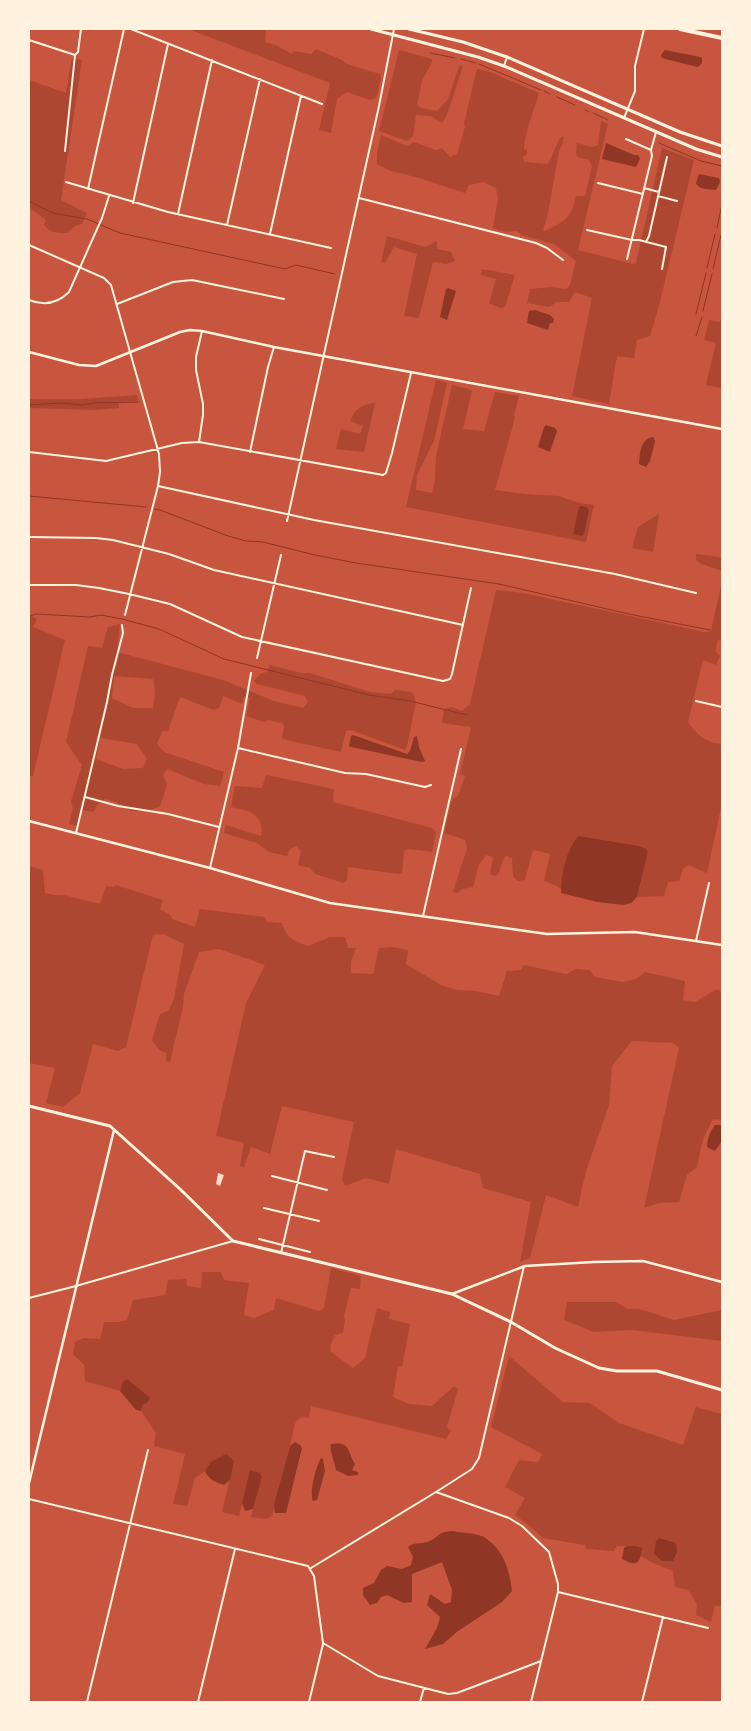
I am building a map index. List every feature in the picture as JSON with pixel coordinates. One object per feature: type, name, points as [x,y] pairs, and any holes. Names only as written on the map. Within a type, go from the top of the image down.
[{"type":"highway","points":[[680,29],[722,38]]},
{"type":"main road","points":[[371,29],[469,54],[504,66],[696,149],[722,157]]},
{"type":"main road","points":[[409,29],[471,44],[507,57],[680,132],[722,146]]},
{"type":"main road","points":[[29,1106],[101,1123],[114,1130],[180,1189],[233,1241],[452,1294],[511,1322],[555,1348],[599,1368],[612,1371],[657,1371],[722,1390]]},
{"type":"street","points":[[65,152],[75,55],[78,52],[81,29]]},
{"type":"street","points":[[88,189],[124,29]]},
{"type":"street","points":[[131,29],[322,104]]},
{"type":"street","points":[[287,521],[359,198],[394,29]]},
{"type":"street","points":[[624,118],[635,91],[635,66],[644,29]]},
{"type":"street","points":[[29,40],[75,55]]},
{"type":"street","points":[[133,203],[168,43]]},
{"type":"street","points":[[504,66],[507,57]]},
{"type":"street","points":[[178,214],[212,60]]},
{"type":"street","points":[[227,225],[260,79]]},
{"type":"street","points":[[270,234],[301,96]]},
{"type":"street","points":[[627,259],[656,132]]},
{"type":"street","points":[[626,139],[651,150]]},
{"type":"street","points":[[646,242],[668,157]]},
{"type":"street","points":[[66,182],[133,203],[332,248]]},
{"type":"street","points":[[598,183],[643,194]]},
{"type":"street","points":[[644,188],[659,192]]},
{"type":"street","points":[[29,300],[38,304],[46,304],[63,298],[73,286],[102,218],[109,196]]},
{"type":"street","points":[[658,196],[676,201]]},
{"type":"street","points":[[359,198],[536,243],[547,248],[563,260]]},
{"type":"street","points":[[587,230],[666,247],[667,250],[662,269]]},
{"type":"street","points":[[29,245],[81,267],[107,280],[111,285],[157,449],[160,464],[158,486],[125,615]]},
{"type":"street","points":[[117,304],[166,284],[187,280],[284,299]]},
{"type":"street","points":[[29,352],[88,367],[102,365],[187,330],[202,331],[274,347],[722,429]]},
{"type":"street","points":[[199,442],[204,415],[196,370],[196,357],[202,331]]},
{"type":"street","points":[[250,452],[274,347]]},
{"type":"street","points":[[29,452],[106,461],[182,443],[199,442],[381,476],[385,475],[387,471],[411,372]]},
{"type":"street","points":[[158,486],[314,520],[615,574],[696,592]]},
{"type":"street","points":[[29,538],[96,538],[142,547],[169,554],[214,570],[463,625]]},
{"type":"street","points":[[257,658],[280,555]]},
{"type":"street","points":[[29,585],[99,588],[129,594],[170,604],[236,635],[443,681],[448,680],[452,674],[471,588]]},
{"type":"street","points":[[76,833],[123,633],[122,625]]},
{"type":"street","points":[[210,868],[238,748],[251,673]]},
{"type":"street","points":[[696,701],[722,707]]},
{"type":"street","points":[[238,748],[345,773],[366,774],[425,787],[431,785]]},
{"type":"street","points":[[423,916],[462,749]]},
{"type":"street","points":[[85,797],[118,806],[168,814],[219,828]]},
{"type":"street","points":[[29,821],[210,868],[320,901],[547,934],[635,932],[722,945]]},
{"type":"street","points":[[696,941],[709,883]]},
{"type":"street","points":[[29,1483],[114,1130]]},
{"type":"street","points":[[281,1253],[305,1151],[334,1157]]},
{"type":"street","points":[[272,1176],[327,1190]]},
{"type":"street","points":[[264,1208],[319,1222]]},
{"type":"street","points":[[259,1239],[310,1252]]},
{"type":"street","points":[[29,1298],[233,1241]]},
{"type":"street","points":[[452,1294],[524,1266],[643,1261],[722,1282]]},
{"type":"street","points":[[29,1499],[311,1568],[436,1492],[472,1469],[478,1462],[524,1266]]},
{"type":"street","points":[[87,1702],[148,1450]]},
{"type":"street","points":[[436,1492],[509,1518],[522,1526],[549,1552],[558,1584],[558,1592],[531,1702]]},
{"type":"street","points":[[198,1702],[235,1548]]},
{"type":"street","points":[[309,1702],[323,1643],[314,1576],[311,1568]]},
{"type":"street","points":[[558,1592],[708,1628]]},
{"type":"street","points":[[642,1702],[663,1617]]},
{"type":"street","points":[[323,1643],[378,1676],[448,1694],[457,1693],[541,1661]]},
{"type":"street","points":[[420,1702],[424,1688]]},
{"type":"shaded area","points":[[188,29],[266,29],[265,42],[276,45],[292,54],[294,51],[312,54],[316,49],[347,64],[380,74],[381,78],[376,98],[370,100],[347,92],[337,99],[331,133],[319,130],[330,83]]},
{"type":"shaded area","points":[[399,50],[432,59],[422,81],[417,105],[422,108],[437,111],[448,99],[459,66],[463,66],[447,115],[442,123],[431,116],[416,115],[413,136],[407,141],[379,131]]},
{"type":"shaded area","points":[[665,50],[700,57],[702,58],[702,63],[698,67],[665,59],[661,55]]},
{"type":"shaded area","points":[[72,58],[82,60],[61,200],[87,213],[82,224],[75,226],[67,233],[60,233],[47,228],[44,225],[46,220],[29,207],[29,80],[66,93]]},
{"type":"shaded area","points":[[477,69],[490,72],[539,93],[526,135],[524,149],[527,150],[527,154],[523,157],[524,162],[548,164],[560,138],[564,136],[559,151],[547,218],[543,230],[545,231],[558,225],[569,215],[576,196],[585,196],[592,166],[589,160],[577,157],[577,143],[592,147],[598,145],[601,121],[608,124],[578,250],[633,264],[636,263],[662,148],[694,160],[650,336],[637,340],[634,358],[617,356],[609,404],[572,396],[592,298],[575,292],[569,302],[557,302],[549,307],[527,303],[530,289],[551,287],[566,289],[570,285],[576,261],[554,244],[521,235],[517,231],[506,232],[493,228],[498,199],[496,188],[483,182],[469,185],[465,193],[391,171],[377,164],[377,153],[381,135],[407,146],[414,142],[436,150],[442,148],[450,157],[457,154],[465,127],[464,123]]},
{"type":"shaded area","points":[[606,143],[638,155],[640,159],[636,167],[602,159]]},
{"type":"shaded area","points":[[699,174],[719,178],[720,182],[716,190],[699,187],[696,183]]},
{"type":"shaded area","points":[[387,236],[425,247],[437,241],[437,249],[451,252],[455,261],[446,264],[433,262],[419,318],[404,316],[417,254],[394,247],[385,263],[381,262]]},
{"type":"shaded area","points":[[482,269],[515,275],[505,307],[500,308],[489,303],[496,279],[481,275]]},
{"type":"shaded area","points":[[446,289],[456,291],[447,320],[440,317]]},
{"type":"shaded area","points":[[535,310],[550,315],[554,319],[553,323],[550,323],[548,330],[527,323],[529,311]]},
{"type":"shaded area","points":[[722,314],[722,388],[706,385],[716,343],[704,340],[709,320],[720,322]]},
{"type":"shaded area","points":[[436,380],[447,383],[434,441],[417,475],[416,490],[432,493],[436,456],[452,385],[472,390],[463,429],[484,431],[495,392],[519,396],[514,415],[515,418],[495,490],[559,496],[580,503],[594,505],[586,542],[406,507]]},
{"type":"shaded area","points":[[137,395],[138,401],[119,402],[119,408],[92,410],[29,408],[29,399],[82,399]]},
{"type":"shaded area","points":[[375,403],[364,452],[336,449],[341,429],[360,434],[363,426],[350,421],[354,413],[363,406]]},
{"type":"shaded area","points":[[546,425],[555,428],[557,431],[550,452],[538,447]]},
{"type":"shaded area","points":[[653,437],[655,441],[650,461],[646,467],[639,464],[640,452],[645,441]]},
{"type":"shaded area","points":[[579,507],[587,507],[589,511],[582,536],[573,534]]},
{"type":"shaded area","points":[[659,514],[653,552],[632,548],[638,527]]},
{"type":"shaded area","points":[[696,554],[719,557],[722,560],[722,571],[701,564],[696,560]]},
{"type":"shaded area","points":[[722,581],[722,641],[718,640],[715,651],[720,656],[716,665],[703,660],[688,722],[702,737],[711,742],[722,744],[722,803],[707,873],[688,865],[683,869],[679,881],[668,882],[664,896],[637,897],[648,852],[564,872],[561,889],[544,881],[550,854],[533,850],[525,880],[518,881],[513,877],[512,858],[506,856],[498,874],[496,876],[490,874],[493,857],[486,855],[479,865],[473,887],[462,889],[458,893],[453,892],[467,848],[465,840],[444,833],[452,799],[458,796],[465,776],[460,774],[471,727],[442,723],[444,709],[452,707],[462,711],[470,704],[496,590],[523,593],[705,632],[711,631]]},
{"type":"shaded area","points":[[29,614],[37,619],[33,627],[65,640],[33,776],[29,776]]},
{"type":"shaded area","points":[[120,624],[117,652],[223,680],[274,701],[303,708],[308,702],[305,696],[257,684],[254,681],[260,674],[267,672],[270,665],[301,673],[310,673],[370,692],[391,694],[395,690],[412,692],[416,701],[407,747],[405,750],[351,730],[346,731],[341,752],[282,739],[284,727],[282,723],[268,720],[264,722],[246,716],[250,698],[244,696],[242,704],[223,696],[219,708],[214,710],[180,697],[168,731],[162,731],[157,744],[164,752],[224,772],[220,786],[204,784],[167,769],[163,775],[167,785],[160,806],[149,811],[131,811],[118,803],[105,799],[97,805],[94,812],[81,810],[78,826],[69,824],[73,809],[71,801],[82,765],[66,742],[88,646],[102,648],[108,627]],"holes":[[[114,676],[153,679],[155,693],[153,708],[133,708],[112,698]],[[100,738],[137,744],[147,759],[143,768],[123,769],[96,759]]]},
{"type":"shaded area","points":[[353,735],[407,754],[410,751],[414,737],[417,736],[425,761],[422,762],[351,747],[349,746],[351,736]]},
{"type":"shaded area","points":[[266,775],[334,789],[333,802],[432,828],[436,832],[432,852],[409,849],[404,851],[402,873],[398,874],[348,867],[347,880],[344,883],[315,874],[310,868],[298,865],[301,851],[296,846],[290,849],[287,856],[269,852],[257,843],[224,833],[226,825],[261,836],[262,829],[258,818],[254,814],[231,807],[235,786],[262,788]]},
{"type":"shaded area","points":[[578,836],[639,846],[646,849],[648,852],[637,897],[631,903],[624,905],[597,902],[561,893],[565,863],[570,849]]},
{"type":"shaded area","points":[[29,866],[43,870],[45,893],[64,895],[100,904],[106,886],[114,887],[116,885],[163,900],[160,909],[170,915],[172,919],[195,927],[200,909],[265,917],[267,922],[282,923],[288,936],[308,946],[330,937],[345,937],[348,948],[356,948],[351,962],[351,973],[373,974],[379,948],[392,947],[408,950],[406,964],[441,985],[457,990],[476,991],[499,996],[507,971],[521,970],[524,965],[566,974],[576,969],[590,970],[595,977],[623,982],[636,979],[645,972],[685,981],[683,1000],[695,1002],[717,989],[722,993],[722,1120],[713,1119],[703,1139],[697,1167],[687,1175],[679,1202],[659,1203],[644,1208],[679,1048],[673,1043],[632,1041],[612,1066],[609,1105],[586,1171],[578,1207],[546,1195],[530,1258],[520,1262],[531,1202],[483,1188],[480,1174],[396,1149],[389,1184],[366,1178],[345,1186],[342,1179],[354,1122],[282,1106],[270,1154],[251,1147],[244,1167],[240,1166],[244,1143],[216,1136],[246,1003],[265,965],[219,949],[199,952],[184,994],[183,1007],[170,1062],[166,1061],[166,1053],[159,1050],[152,1040],[160,1014],[168,1011],[174,999],[184,944],[163,934],[153,935],[126,1047],[118,1051],[93,1044],[80,1093],[63,1107],[46,1103],[55,1068],[29,1063]]},
{"type":"shaded area","points":[[715,1125],[722,1125],[722,1141],[715,1151],[707,1147],[709,1136]]},
{"type":"shaded area","points":[[331,1268],[361,1276],[360,1289],[351,1288],[344,1316],[343,1333],[335,1335],[330,1346],[331,1352],[353,1368],[365,1358],[377,1308],[390,1312],[389,1319],[410,1324],[402,1367],[398,1366],[393,1397],[409,1404],[432,1406],[454,1386],[458,1389],[447,1427],[451,1431],[446,1439],[311,1406],[309,1418],[302,1417],[296,1421],[272,1516],[266,1519],[251,1517],[262,1477],[250,1471],[239,1516],[222,1512],[234,1461],[211,1462],[205,1471],[195,1478],[187,1506],[173,1504],[185,1454],[154,1446],[156,1433],[141,1411],[143,1404],[123,1382],[120,1391],[85,1381],[84,1365],[73,1354],[75,1342],[84,1338],[100,1339],[104,1322],[127,1320],[133,1300],[165,1295],[168,1280],[186,1279],[187,1286],[201,1288],[202,1272],[221,1272],[224,1280],[249,1283],[244,1315],[254,1318],[274,1310],[276,1298],[319,1311],[324,1308]]},
{"type":"shaded area","points":[[567,1302],[616,1302],[627,1309],[639,1309],[674,1320],[722,1310],[722,1341],[632,1330],[594,1332],[564,1320]]},
{"type":"shaded area","points":[[509,1356],[563,1402],[590,1403],[619,1423],[683,1445],[696,1407],[722,1414],[722,1607],[715,1605],[711,1622],[696,1615],[697,1604],[688,1590],[675,1587],[673,1571],[641,1556],[641,1548],[637,1546],[617,1546],[614,1551],[586,1549],[585,1545],[543,1538],[515,1515],[525,1498],[505,1487],[519,1460],[538,1462],[542,1454],[491,1427]]},
{"type":"shaded area","points":[[127,1379],[150,1398],[147,1403],[143,1404],[141,1411],[136,1410],[120,1391],[123,1382]]},
{"type":"shaded area","points":[[295,1442],[302,1448],[286,1513],[275,1513],[274,1505],[290,1446]]},
{"type":"shaded area","points":[[331,1444],[342,1444],[348,1448],[355,1464],[352,1470],[358,1472],[358,1475],[348,1476],[336,1470]]},
{"type":"shaded area","points":[[226,1454],[234,1461],[230,1480],[224,1485],[212,1480],[205,1471],[211,1462]]},
{"type":"shaded area","points":[[321,1458],[323,1459],[325,1471],[317,1500],[313,1501],[314,1480]]},
{"type":"shaded area","points":[[250,1470],[260,1473],[262,1477],[253,1509],[245,1511],[242,1503]]},
{"type":"shaded area","points":[[453,1531],[481,1536],[491,1542],[504,1561],[512,1591],[502,1602],[458,1631],[443,1644],[425,1649],[437,1628],[440,1617],[427,1605],[430,1594],[445,1604],[451,1602],[452,1590],[442,1562],[412,1574],[412,1602],[404,1603],[387,1595],[381,1597],[377,1603],[370,1605],[363,1595],[363,1588],[374,1583],[381,1570],[387,1566],[402,1569],[411,1565],[413,1557],[408,1547],[410,1545],[427,1542],[440,1534]]},
{"type":"shaded area","points":[[659,1538],[676,1543],[677,1552],[673,1561],[662,1561],[654,1554],[656,1541]]},
{"type":"shaded area","points":[[627,1546],[642,1548],[639,1561],[631,1563],[622,1559],[624,1548]]},
{"type":"building","points":[[218,1173],[224,1175],[220,1186],[216,1184]]},
{"type":"waterway","points":[[430,53],[455,58]]},
{"type":"waterway","points":[[461,59],[476,63]]},
{"type":"waterway","points":[[479,64],[541,90]]},
{"type":"waterway","points":[[544,91],[550,94]]},
{"type":"waterway","points":[[557,97],[575,105]]},
{"type":"waterway","points":[[585,110],[589,112]]},
{"type":"waterway","points":[[593,113],[608,120]]},
{"type":"waterway","points":[[659,143],[701,161],[722,166]]},
{"type":"waterway","points":[[29,201],[53,213],[87,219],[120,233],[285,269],[296,265],[335,274]]},
{"type":"waterway","points":[[717,228],[722,204]]},
{"type":"waterway","points":[[707,268],[715,234]]},
{"type":"waterway","points":[[713,269],[721,235]]},
{"type":"waterway","points":[[696,314],[706,273]]},
{"type":"waterway","points":[[703,311],[712,274]]},
{"type":"waterway","points":[[696,336],[702,317]]},
{"type":"waterway","points":[[29,405],[139,402]]},
{"type":"waterway","points":[[29,496],[146,507]]},
{"type":"waterway","points":[[155,509],[246,541],[263,542],[356,563],[499,584],[629,614],[710,630]]},
{"type":"waterway","points":[[29,616],[37,614],[90,617],[101,615],[122,619],[159,629],[224,659],[369,695],[410,701],[467,715]]}]
